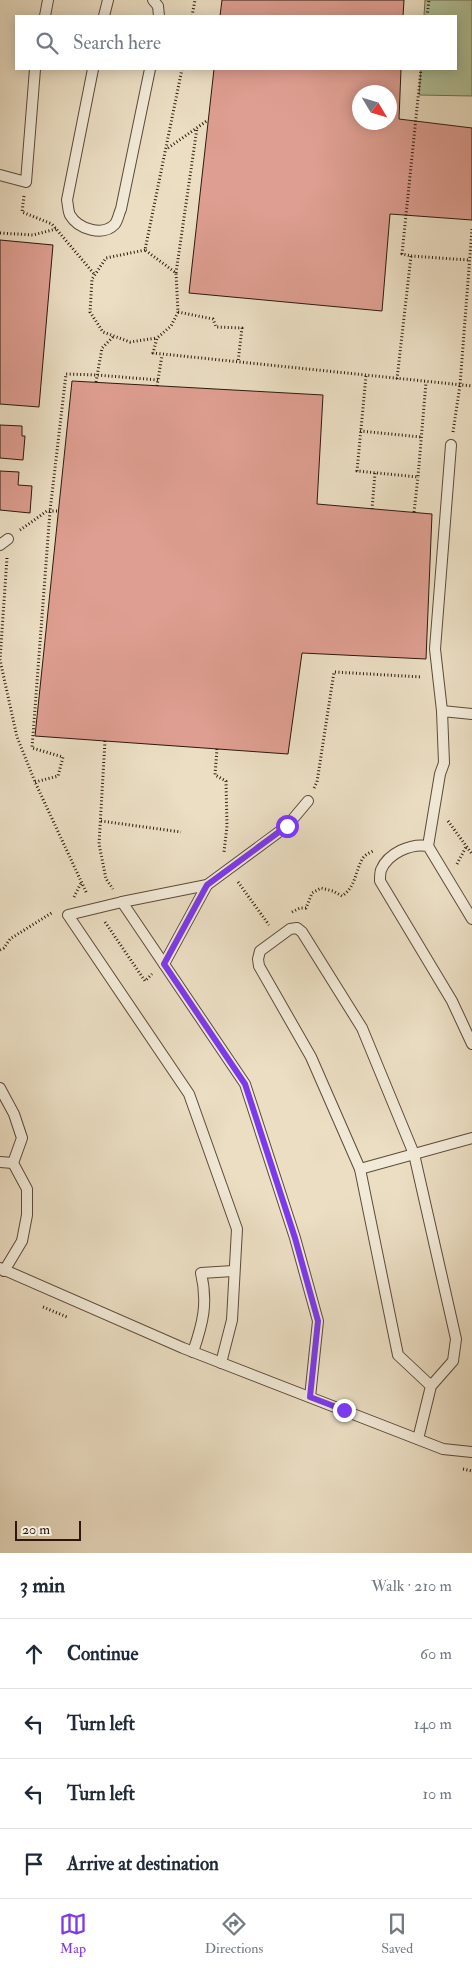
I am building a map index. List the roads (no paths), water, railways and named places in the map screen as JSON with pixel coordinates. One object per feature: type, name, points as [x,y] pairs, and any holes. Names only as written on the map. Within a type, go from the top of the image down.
[{"type":"lane","points":[[45,15],[48,0]]},
{"type":"lane","points":[[104,15],[108,0]]},
{"type":"lane","points":[[153,0],[158,6],[159,15]]},
{"type":"lane","points":[[0,175],[26,182],[35,70]]},
{"type":"lane","points":[[93,70],[66,200],[70,215],[81,226],[99,231],[107,229],[115,223],[121,209],[150,70]]},
{"type":"lane","points":[[452,445],[435,649],[442,711],[444,763],[440,774],[428,846],[472,919]]},
{"type":"lane","points":[[442,711],[472,714]]},
{"type":"lane","points":[[221,1363],[232,1320],[233,1271],[237,1229],[189,1094],[68,915],[207,885],[287,826],[308,801]]},
{"type":"lane","points":[[428,846],[417,844],[389,858],[381,870],[380,881],[452,1001],[472,1044]]},
{"type":"lane","points":[[164,964],[207,885]]},
{"type":"lane","points":[[122,902],[245,1084],[295,1238],[318,1321],[310,1397]]},
{"type":"lane","points":[[418,1439],[431,1386],[453,1361],[456,1338],[414,1154],[362,1028],[302,932],[298,928],[290,929],[260,952],[258,958],[259,966],[311,1056],[360,1169],[398,1355],[431,1386]]},
{"type":"lane","points":[[0,1088],[14,1114],[22,1138],[13,1163],[27,1189],[27,1215],[22,1240],[2,1269],[221,1363],[444,1449],[472,1452]]},
{"type":"lane","points":[[360,1169],[472,1138]]},
{"type":"lane","points":[[0,1162],[13,1163]]},
{"type":"lane","points":[[193,1352],[204,1311],[205,1291],[201,1273],[233,1271]]}]
